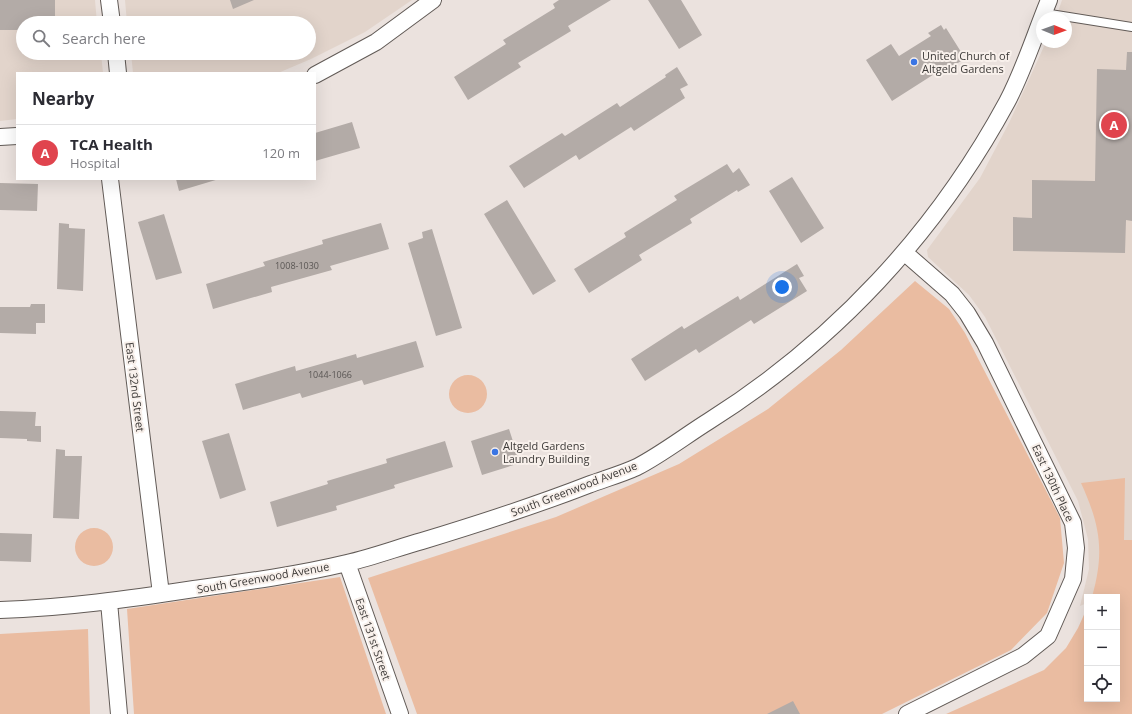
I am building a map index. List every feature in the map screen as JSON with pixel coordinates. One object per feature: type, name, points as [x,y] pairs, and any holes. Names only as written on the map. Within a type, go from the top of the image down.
[{"type":"street","points":[[109,0],[111,16]]},
{"type":"street","points":[[316,74],[376,42],[433,0]]},
{"type":"street","name":"South Greenwood Avenue","points":[[0,610],[109,602],[242,582],[347,563],[511,513],[637,466],[736,403],[798,357],[839,322],[905,253],[940,209],[972,161],[1008,100],[1038,32],[1046,6]]},
{"type":"street","points":[[117,60],[118,72]]},
{"type":"street","points":[[0,137],[16,136]]},
{"type":"street","name":"East 132nd Street","points":[[110,180],[161,594]]},
{"type":"street","name":"East 130th Place","points":[[905,253],[952,294],[970,319],[988,350],[1073,523],[1076,548],[1073,579],[1048,636],[1023,656],[907,714]]},
{"type":"street","name":"East 131st Street","points":[[347,563],[400,714]]},
{"type":"street","points":[[109,602],[119,714]]},
{"type":"lane","points":[[1046,6],[1132,27]]},
{"type":"shaded area","points":[[0,0],[95,0],[96,16],[16,16],[16,60],[102,60],[103,72],[16,72],[16,119],[0,121]]},
{"type":"shaded area","points":[[125,0],[412,0],[365,32],[316,56],[316,16],[126,16]]},
{"type":"shaded area","points":[[1062,0],[1132,0],[1132,584],[1108,594],[1084,594],[1084,604],[1080,606],[1089,569],[1088,539],[1078,501],[985,317],[969,295],[928,257],[927,250],[980,178],[1009,123],[1043,48],[1072,48],[1072,12],[1058,12]]},
{"type":"shaded area","points":[[132,60],[309,60],[280,72],[133,72]]},
{"type":"shaded area","points":[[915,281],[949,309],[965,333],[1060,518],[1064,563],[1047,613],[1011,650],[882,714],[417,714],[368,578],[556,517],[679,464],[768,409],[841,350]]},
{"type":"shaded area","points":[[464,375],[472,375],[479,378],[484,383],[487,394],[484,405],[479,410],[472,413],[464,413],[457,410],[452,405],[449,398],[449,390],[452,383],[457,378]]},
{"type":"shaded area","points":[[1125,478],[1124,540],[1132,540],[1132,714],[946,714],[1044,670],[1066,648],[1084,615],[1084,702],[1120,702],[1120,594],[1093,594],[1098,566],[1098,538],[1093,512],[1081,483]]},
{"type":"shaded area","points":[[94,528],[104,531],[110,537],[113,547],[110,557],[104,563],[94,566],[84,563],[78,557],[75,547],[78,537],[84,531]]},
{"type":"shaded area","points":[[340,577],[386,714],[134,714],[127,609]]},
{"type":"shaded area","points":[[88,629],[90,714],[0,714],[0,634]]},
{"type":"building","points":[[0,0],[55,0],[55,16],[16,16],[16,30],[0,30]]},
{"type":"building","points":[[230,0],[254,0],[233,9]]},
{"type":"building","points":[[559,0],[611,0],[568,26],[571,31],[518,63],[521,67],[468,100],[454,77],[506,44],[503,40],[555,8],[553,4]]},
{"type":"building","points":[[648,0],[681,0],[702,35],[679,49]]},
{"type":"building","name":"United Church of Altgeld Gardens","points":[[941,25],[944,30],[946,28],[963,55],[961,56],[963,60],[951,67],[950,64],[892,101],[866,60],[891,44],[899,56],[931,36],[928,33]]},
{"type":"building","points":[[1127,52],[1132,52],[1132,221],[1126,220],[1125,253],[1013,251],[1013,217],[1032,218],[1032,180],[1095,181],[1097,69],[1126,70]]},
{"type":"building","points":[[677,67],[688,85],[680,89],[685,98],[634,131],[631,127],[579,160],[576,155],[524,188],[509,166],[562,133],[565,136],[617,103],[620,107],[666,77],[665,75]]},
{"type":"building","points":[[352,122],[360,148],[316,161],[316,133]]},
{"type":"building","points":[[727,164],[733,173],[739,168],[750,185],[738,192],[737,190],[690,219],[692,223],[639,255],[642,260],[589,293],[574,269],[626,237],[624,233],[677,200],[674,196]]},
{"type":"building","points":[[792,177],[824,228],[801,243],[769,191]]},
{"type":"building","points":[[176,180],[216,180],[179,191]]},
{"type":"building","points":[[0,183],[38,184],[37,211],[0,210]]},
{"type":"building","points":[[507,200],[556,281],[533,295],[484,214]]},
{"type":"building","points":[[164,214],[182,273],[156,280],[138,222]]},
{"type":"building","points":[[59,223],[69,224],[69,228],[85,229],[83,291],[57,289]]},
{"type":"building","points":[[381,223],[389,249],[330,266],[332,270],[271,287],[272,292],[213,309],[206,284],[265,266],[263,262],[323,244],[322,240]]},
{"type":"building","points":[[432,229],[462,328],[436,336],[408,243],[423,238],[422,232]]},
{"type":"building","points":[[797,264],[804,276],[799,278],[807,291],[754,324],[751,320],[699,353],[696,349],[645,381],[631,359],[682,326],[684,329],[738,296],[740,300]]},
{"type":"building","points":[[31,304],[45,304],[45,323],[36,323],[36,334],[0,333],[0,307],[30,307]]},
{"type":"building","points":[[416,341],[424,367],[364,385],[362,380],[302,398],[300,393],[243,410],[235,384],[295,366],[296,371],[356,354],[357,358]]},
{"type":"building","points":[[0,411],[36,412],[35,426],[41,426],[41,442],[27,441],[27,439],[0,438]]},
{"type":"building","name":"Altgeld Gardens Laundry Building","points":[[509,429],[520,463],[482,475],[471,441]]},
{"type":"building","points":[[229,433],[246,490],[220,499],[202,441]]},
{"type":"building","points":[[445,441],[453,467],[394,485],[395,488],[336,506],[337,510],[277,527],[270,502],[328,484],[327,481],[387,463],[386,459]]},
{"type":"building","points":[[56,449],[65,450],[65,456],[82,456],[79,519],[53,518]]},
{"type":"building","points":[[0,533],[32,534],[31,562],[0,561]]},
{"type":"building","points":[[793,701],[800,714],[767,714]]},
{"type":"place","name":"United Church of Altgeld Gardens","points":[[914,62]]},
{"type":"place","name":"TCA Health","points":[[1114,125]]},
{"type":"place","name":"Altgeld Gardens Laundry Building","points":[[495,452]]}]
